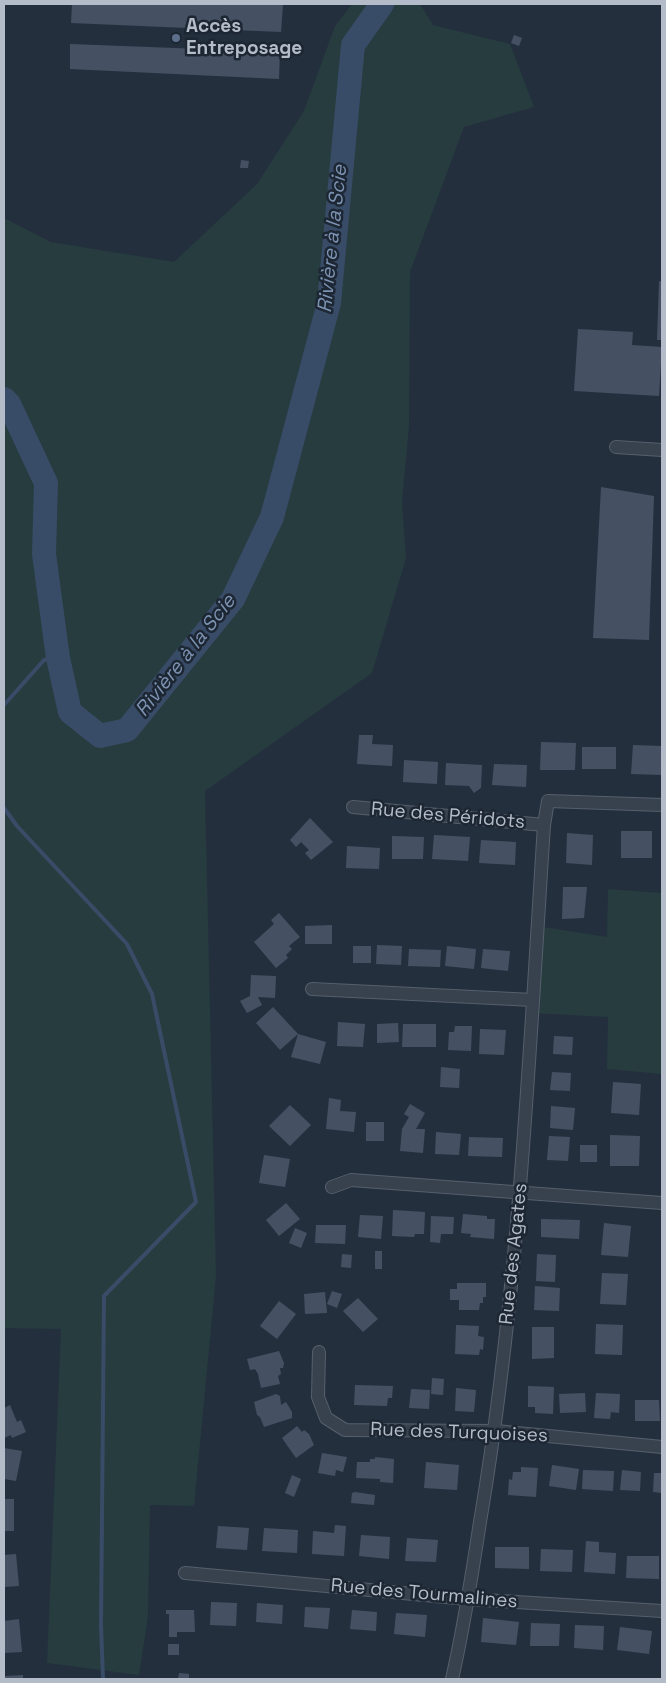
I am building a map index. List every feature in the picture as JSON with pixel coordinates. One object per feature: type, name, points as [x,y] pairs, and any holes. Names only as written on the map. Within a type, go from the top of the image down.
[{"type":"street","points":[[616,447],[662,450]]},
{"type":"street","name":"Rue des Agates","points":[[452,1679],[468,1599],[496,1431],[521,1193],[544,825],[548,801],[662,804]]},
{"type":"street","name":"Rue des Péridots","points":[[353,807],[544,825]]},
{"type":"street","points":[[312,989],[533,1000]]},
{"type":"street","points":[[332,1187],[350,1180],[662,1203]]},
{"type":"street","name":"Rue des Turquoises","points":[[319,1352],[318,1397],[326,1418],[345,1430],[496,1431],[662,1447]]},
{"type":"street","name":"Rue des Tourmalines","points":[[185,1573],[468,1599],[662,1611]]},
{"type":"green space","points":[[352,4],[420,4],[433,25],[510,44],[534,107],[464,127],[410,272],[409,426],[402,502],[406,558],[372,673],[205,791],[216,1276],[194,1506],[150,1505],[148,1616],[139,1675],[47,1663],[61,1329],[4,1328],[4,218],[51,242],[174,262],[257,184],[304,111],[335,26]]},
{"type":"green space","points":[[608,889],[662,893],[662,1074],[607,1069],[608,1017],[532,1013],[537,926],[607,937]]},
{"type":"building","points":[[72,4],[283,4],[281,32],[71,23]]},
{"type":"building","points":[[514,35],[522,38],[519,46],[511,43]]},
{"type":"building","points":[[70,44],[280,52],[279,79],[70,69]]},
{"type":"building","points":[[241,160],[249,161],[248,168],[240,168]]},
{"type":"building","points":[[659,281],[662,282],[662,340],[657,340]]},
{"type":"building","points":[[578,329],[633,332],[632,345],[662,347],[659,396],[574,391]]},
{"type":"building","points":[[601,487],[654,496],[649,640],[593,638]]},
{"type":"building","points":[[359,735],[373,735],[372,744],[393,745],[392,766],[357,764]]},
{"type":"building","points":[[541,742],[576,743],[575,770],[540,770]]},
{"type":"building","points":[[633,745],[662,746],[662,775],[631,774]]},
{"type":"building","points":[[582,747],[616,747],[616,769],[582,769]]},
{"type":"building","points":[[404,760],[438,762],[437,784],[403,782]]},
{"type":"building","points":[[446,763],[482,765],[481,788],[474,793],[469,786],[445,785]]},
{"type":"building","points":[[494,764],[527,765],[526,787],[492,785]]},
{"type":"building","points":[[310,818],[333,842],[311,860],[305,853],[309,850],[301,842],[296,847],[290,840]]},
{"type":"building","points":[[621,831],[652,831],[652,858],[621,858]]},
{"type":"building","points":[[567,833],[593,835],[592,865],[566,863]]},
{"type":"building","points":[[434,835],[470,837],[468,861],[432,859]]},
{"type":"building","points":[[392,836],[424,837],[423,859],[392,859]]},
{"type":"building","points":[[481,840],[516,842],[515,865],[479,863]]},
{"type":"building","points":[[347,846],[380,848],[379,869],[346,868]]},
{"type":"building","points":[[563,887],[587,887],[584,918],[562,919]]},
{"type":"building","points":[[279,913],[300,937],[289,946],[292,949],[286,955],[288,958],[276,968],[254,942],[274,924],[271,920]]},
{"type":"building","points":[[332,925],[332,944],[305,944],[305,926]]},
{"type":"building","points":[[377,945],[402,946],[401,965],[376,964]]},
{"type":"building","points":[[353,946],[371,946],[371,963],[353,963]]},
{"type":"building","points":[[447,946],[476,949],[474,969],[445,966]]},
{"type":"building","points":[[409,949],[441,950],[440,967],[408,966]]},
{"type":"building","points":[[483,949],[510,951],[508,971],[481,968]]},
{"type":"building","points":[[251,975],[276,976],[275,998],[258,997],[262,1005],[247,1013],[240,1001],[250,996]]},
{"type":"building","points":[[273,1007],[298,1034],[280,1050],[256,1023]]},
{"type":"building","points":[[338,1022],[365,1024],[363,1047],[337,1046]]},
{"type":"building","points":[[398,1023],[399,1042],[377,1043],[377,1024]]},
{"type":"building","points":[[403,1024],[436,1024],[436,1047],[402,1047]]},
{"type":"building","points":[[455,1026],[472,1026],[471,1051],[448,1050],[449,1032],[454,1032]]},
{"type":"building","points":[[480,1029],[506,1030],[504,1055],[479,1054]]},
{"type":"building","points":[[298,1034],[326,1042],[320,1064],[291,1057]]},
{"type":"building","points":[[554,1036],[573,1037],[572,1055],[553,1054]]},
{"type":"building","points":[[441,1067],[460,1069],[459,1088],[440,1087]]},
{"type":"building","points":[[552,1072],[571,1073],[570,1091],[550,1090]]},
{"type":"building","points":[[613,1082],[641,1084],[639,1115],[611,1113]]},
{"type":"building","points":[[329,1098],[341,1100],[340,1111],[356,1112],[354,1132],[326,1129]]},
{"type":"building","points":[[410,1104],[425,1113],[416,1129],[425,1129],[423,1153],[400,1151],[402,1129],[409,1117],[404,1114]]},
{"type":"building","points":[[290,1105],[311,1125],[290,1146],[269,1126]]},
{"type":"building","points":[[551,1106],[575,1108],[573,1130],[550,1128]]},
{"type":"building","points":[[366,1122],[384,1122],[384,1141],[366,1141]]},
{"type":"building","points":[[436,1132],[461,1134],[459,1155],[435,1154]]},
{"type":"building","points":[[610,1135],[640,1136],[639,1166],[610,1166]]},
{"type":"building","points":[[549,1136],[570,1137],[568,1161],[547,1160]]},
{"type":"building","points":[[469,1137],[503,1138],[502,1157],[468,1156]]},
{"type":"building","points":[[580,1145],[597,1145],[597,1162],[580,1162]]},
{"type":"building","points":[[264,1155],[290,1159],[285,1187],[259,1183]]},
{"type":"building","points":[[286,1203],[300,1219],[279,1236],[266,1220]]},
{"type":"building","points":[[393,1210],[425,1212],[424,1234],[415,1234],[414,1237],[392,1236]]},
{"type":"building","points":[[463,1214],[487,1216],[487,1219],[495,1219],[494,1239],[470,1237],[471,1234],[461,1233]]},
{"type":"building","points":[[360,1215],[383,1216],[381,1239],[358,1237]]},
{"type":"building","points":[[431,1216],[454,1217],[453,1234],[441,1234],[440,1243],[430,1242]]},
{"type":"building","points":[[541,1219],[580,1220],[579,1239],[541,1237]]},
{"type":"building","points":[[604,1223],[631,1226],[628,1257],[601,1255]]},
{"type":"building","points":[[316,1225],[346,1225],[345,1244],[315,1243]]},
{"type":"building","points":[[295,1228],[307,1233],[301,1248],[289,1243]]},
{"type":"building","points":[[375,1251],[382,1251],[382,1269],[375,1269]]},
{"type":"building","points":[[342,1254],[352,1255],[351,1268],[341,1267]]},
{"type":"building","points":[[537,1254],[556,1255],[555,1282],[536,1281]]},
{"type":"building","points":[[602,1273],[628,1274],[626,1305],[600,1304]]},
{"type":"building","points":[[457,1283],[486,1283],[486,1297],[483,1297],[483,1303],[480,1303],[479,1310],[459,1310],[459,1300],[450,1300],[450,1289],[457,1289]]},
{"type":"building","points":[[535,1286],[560,1288],[559,1311],[534,1310]]},
{"type":"building","points":[[332,1291],[342,1294],[337,1308],[327,1304]]},
{"type":"building","points":[[325,1292],[327,1313],[305,1314],[304,1294]]},
{"type":"building","points":[[358,1298],[378,1319],[363,1332],[343,1311]]},
{"type":"building","points":[[279,1301],[296,1314],[277,1339],[260,1326]]},
{"type":"building","points":[[596,1324],[623,1325],[622,1355],[595,1354]]},
{"type":"building","points":[[456,1325],[479,1326],[478,1336],[484,1337],[483,1350],[480,1349],[479,1355],[455,1354]]},
{"type":"building","points":[[532,1327],[554,1327],[554,1358],[532,1359]]},
{"type":"building","points":[[279,1351],[284,1363],[283,1368],[280,1368],[281,1374],[278,1376],[280,1384],[261,1388],[258,1374],[255,1369],[250,1370],[247,1359]]},
{"type":"building","points":[[432,1378],[444,1379],[443,1395],[431,1394]]},
{"type":"building","points":[[355,1385],[393,1386],[392,1398],[388,1398],[387,1406],[354,1405]]},
{"type":"building","points":[[528,1386],[554,1387],[553,1414],[535,1413],[535,1407],[528,1407]]},
{"type":"building","points":[[456,1388],[476,1390],[474,1412],[455,1411]]},
{"type":"building","points":[[411,1389],[430,1390],[429,1409],[409,1408]]},
{"type":"building","points":[[585,1393],[586,1412],[560,1413],[559,1394]]},
{"type":"building","points":[[596,1393],[620,1394],[619,1413],[611,1412],[610,1419],[594,1418]]},
{"type":"building","points":[[276,1394],[280,1396],[281,1405],[286,1402],[292,1412],[292,1418],[264,1427],[260,1417],[257,1415],[254,1402]]},
{"type":"building","points":[[635,1400],[659,1400],[660,1421],[635,1421]]},
{"type":"building","points":[[10,1405],[17,1422],[21,1420],[26,1432],[12,1438],[11,1435],[4,1438],[4,1408]]},
{"type":"building","points":[[297,1426],[302,1432],[304,1430],[309,1434],[314,1445],[296,1458],[282,1438]]},
{"type":"building","points":[[4,1448],[22,1451],[16,1481],[4,1479]]},
{"type":"building","points":[[322,1453],[347,1457],[343,1472],[336,1470],[335,1476],[318,1473]]},
{"type":"building","points":[[375,1457],[394,1459],[393,1483],[380,1482],[380,1479],[356,1478],[357,1462],[370,1462],[370,1459],[375,1459]]},
{"type":"building","points":[[426,1462],[459,1465],[457,1490],[424,1488]]},
{"type":"building","points":[[552,1465],[579,1469],[576,1490],[549,1486]]},
{"type":"building","points":[[521,1467],[538,1468],[536,1497],[508,1495],[509,1479],[512,1480],[513,1472],[521,1472]]},
{"type":"building","points":[[583,1470],[614,1471],[613,1491],[582,1489]]},
{"type":"building","points":[[622,1470],[641,1472],[640,1491],[620,1490]]},
{"type":"building","points":[[654,1473],[662,1473],[662,1493],[653,1492]]},
{"type":"building","points":[[292,1475],[301,1479],[294,1497],[285,1493]]},
{"type":"building","points":[[352,1493],[375,1495],[374,1505],[351,1503]]},
{"type":"building","points":[[4,1499],[14,1499],[14,1531],[4,1531]]},
{"type":"building","points":[[335,1525],[346,1526],[344,1556],[312,1554],[313,1531],[334,1533]]},
{"type":"building","points":[[218,1526],[249,1528],[247,1550],[216,1548]]},
{"type":"building","points":[[264,1528],[298,1530],[297,1553],[262,1551]]},
{"type":"building","points":[[361,1535],[390,1537],[389,1559],[359,1556]]},
{"type":"building","points":[[407,1538],[438,1540],[436,1562],[405,1561]]},
{"type":"building","points":[[586,1541],[599,1542],[599,1552],[616,1553],[615,1574],[584,1572]]},
{"type":"building","points":[[495,1547],[529,1547],[529,1569],[495,1568]]},
{"type":"building","points":[[541,1549],[573,1550],[572,1572],[540,1571]]},
{"type":"building","points":[[16,1554],[19,1586],[4,1587],[4,1555]]},
{"type":"building","points":[[627,1556],[659,1556],[659,1579],[626,1578]]},
{"type":"building","points":[[211,1602],[237,1603],[236,1626],[210,1625]]},
{"type":"building","points":[[257,1603],[283,1605],[282,1624],[256,1622]]},
{"type":"building","points":[[305,1607],[330,1608],[328,1629],[304,1627]]},
{"type":"building","points":[[166,1610],[194,1610],[195,1632],[177,1632],[177,1637],[169,1637],[169,1614],[166,1614]]},
{"type":"building","points":[[352,1610],[377,1612],[376,1631],[350,1629]]},
{"type":"building","points":[[396,1613],[427,1615],[425,1637],[394,1634]]},
{"type":"building","points":[[483,1618],[519,1622],[516,1645],[481,1642]]},
{"type":"building","points":[[19,1619],[22,1652],[4,1653],[4,1621]]},
{"type":"building","points":[[531,1623],[560,1624],[559,1646],[530,1646]]},
{"type":"building","points":[[575,1625],[604,1626],[603,1650],[574,1648]]},
{"type":"building","points":[[620,1627],[652,1631],[649,1654],[617,1650]]},
{"type":"building","points":[[168,1644],[179,1644],[179,1655],[168,1655]]},
{"type":"building","points":[[179,1673],[189,1674],[189,1679],[178,1679]]},
{"type":"building","points":[[23,1675],[23,1679],[4,1679],[4,1676]]},
{"type":"waterway","name":"Rivière à la Scie","points":[[4,399],[9,404],[46,483],[44,554],[58,658],[70,712],[100,736],[127,730],[233,599],[272,517],[329,303],[353,45],[382,4]]},
{"type":"waterway","points":[[4,705],[44,660],[58,658]]},
{"type":"waterway","points":[[4,808],[17,826],[127,944],[152,994],[196,1202],[104,1296],[101,1625],[103,1679]]},
{"type":"place","name":"Accès Entreposage","points":[[176,38]]}]
